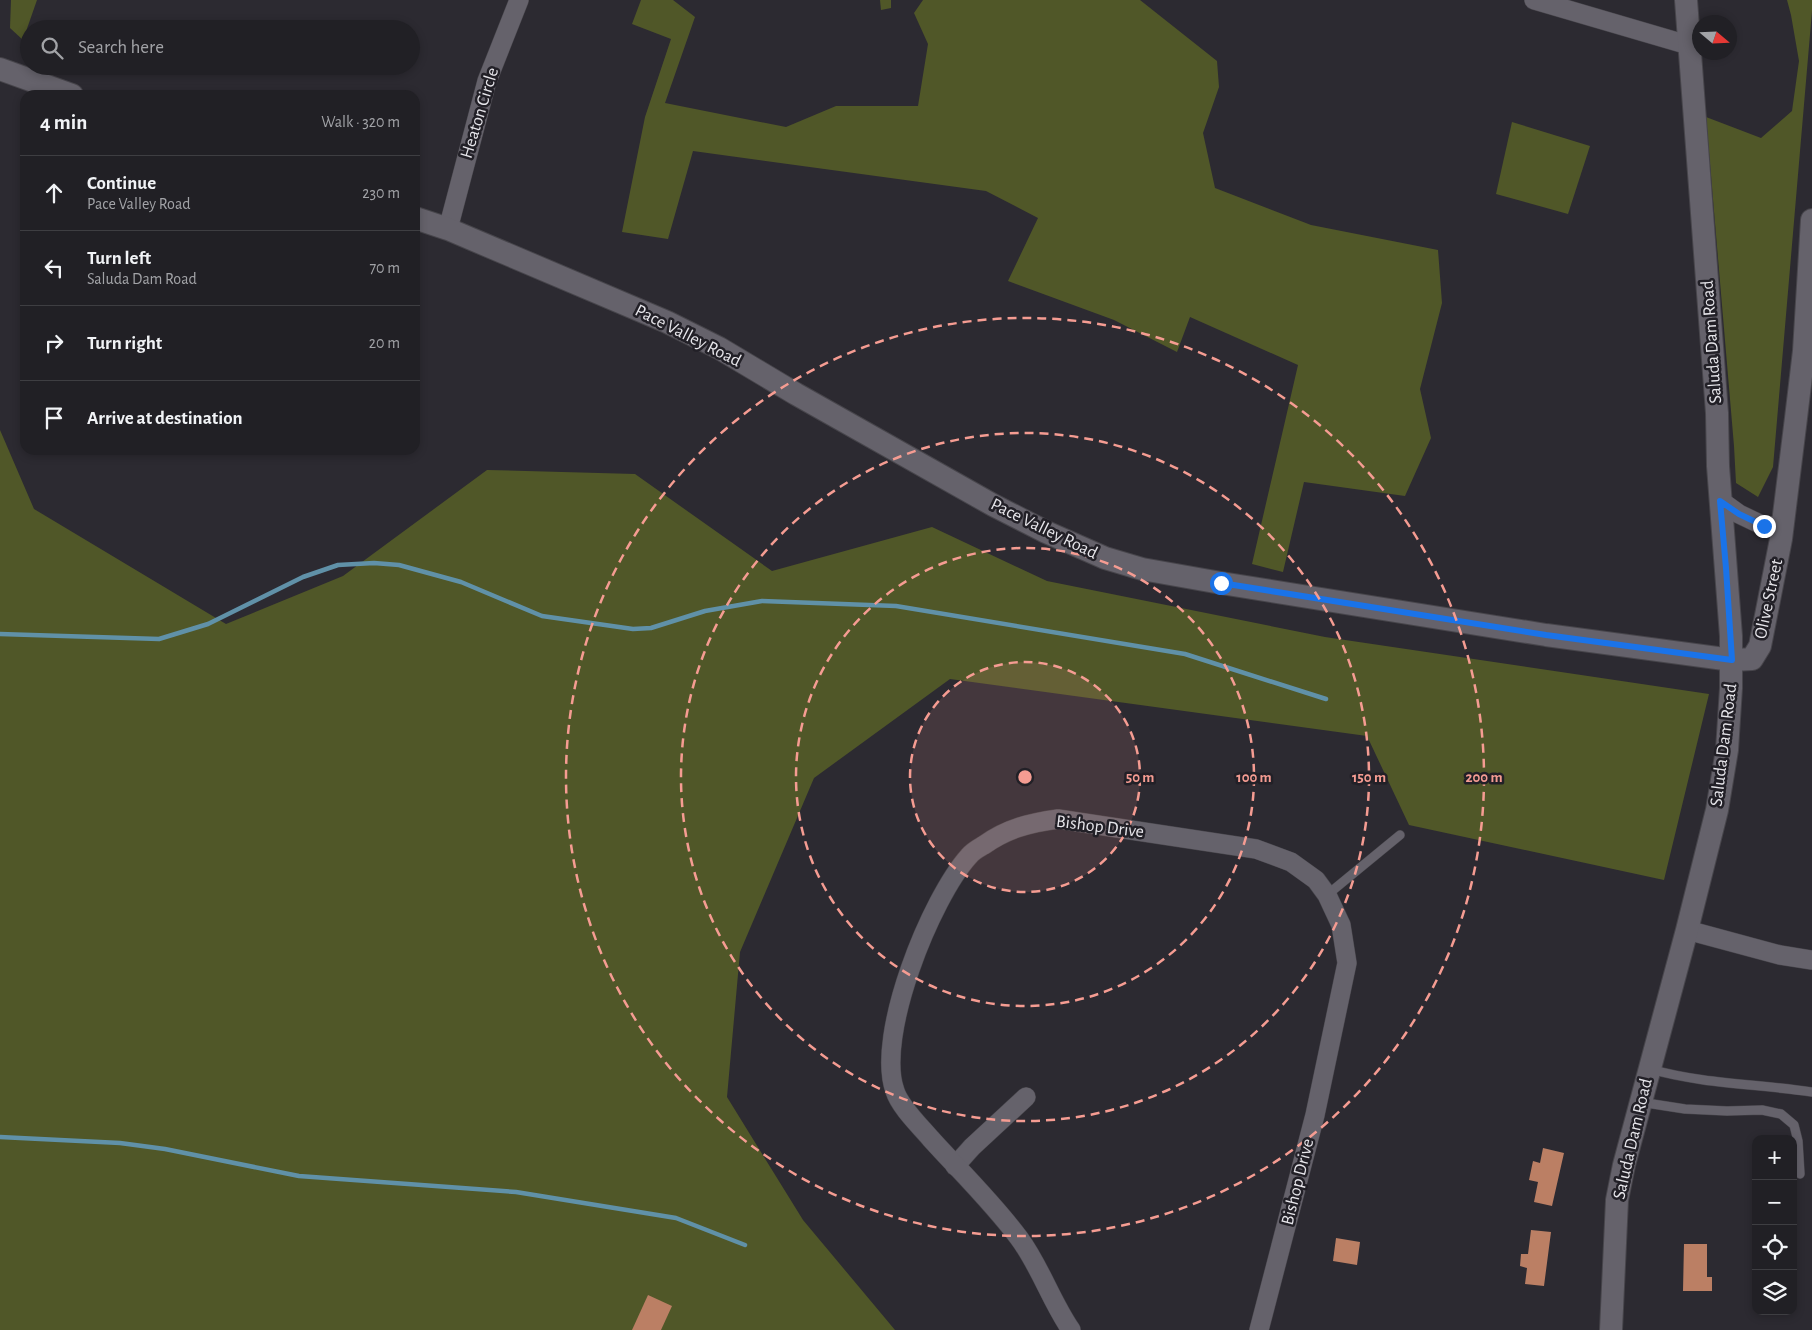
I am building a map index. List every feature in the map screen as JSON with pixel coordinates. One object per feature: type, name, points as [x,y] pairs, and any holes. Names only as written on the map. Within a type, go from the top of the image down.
[{"type":"street","name":"Heaton Circle","points":[[448,229],[487,81],[519,0]]},
{"type":"street","points":[[1534,0],[1688,45]]},
{"type":"street","name":"Saluda Dam Road","points":[[1611,1330],[1617,1200],[1640,1102],[1687,930],[1717,810],[1727,750],[1732,688],[1732,660],[1718,466],[1716,393],[1686,0]]},
{"type":"street","points":[[0,69],[58,90]]},
{"type":"street","name":"Pace Valley Road","points":[[420,220],[448,229],[667,322],[718,348],[993,505],[1046,532],[1105,558],[1142,568],[1221,583],[1546,635],[1732,660]]},
{"type":"street","name":"Olive Street","points":[[1732,660],[1752,659],[1760,646],[1770,598],[1783,526],[1804,350],[1812,220]]},
{"type":"street","points":[[1720,501],[1739,514],[1764,526],[1783,526]]},
{"type":"street","name":"Bishop Drive","points":[[1071,1330],[1019,1238],[917,1123],[895,1093],[891,1076],[890,1048],[897,1011],[931,918],[946,888],[970,855],[998,835],[1027,824],[1058,819],[1256,849],[1291,862],[1316,880],[1327,895],[1341,925],[1346,963],[1315,1115],[1259,1330]]},
{"type":"street","points":[[1687,930],[1780,954],[1812,960]]},
{"type":"street","points":[[955,1166],[972,1147],[1026,1097]]},
{"type":"lane","points":[[1327,895],[1400,835]]},
{"type":"lane","points":[[1650,1068],[1674,1076],[1812,1092]]},
{"type":"lane","points":[[1640,1102],[1686,1109],[1762,1110],[1781,1114],[1794,1125],[1798,1141],[1800,1174]]},
{"type":"green space","points":[[11,0],[37,0],[30,20],[20,20],[20,37],[10,28]]},
{"type":"green space","points":[[641,0],[673,0],[695,17],[665,103],[786,127],[836,106],[918,106],[928,44],[914,13],[923,0],[1140,0],[1217,61],[1219,87],[1203,133],[1215,188],[1311,225],[1438,250],[1442,303],[1420,389],[1431,438],[1405,496],[1304,482],[1283,572],[1252,564],[1298,365],[1190,317],[1177,352],[1114,320],[1008,281],[1038,218],[986,191],[693,151],[668,239],[622,232],[645,117],[671,39],[632,24]]},
{"type":"green space","points":[[880,0],[891,0],[891,8],[881,10]]},
{"type":"green space","points":[[1787,0],[1812,0],[1812,11],[1773,467],[1758,497],[1736,483],[1706,117],[1761,138],[1792,111],[1799,61]]},
{"type":"green space","points":[[1512,122],[1590,146],[1568,214],[1496,194]]},
{"type":"green space","points":[[0,430],[34,509],[226,624],[343,576],[487,470],[635,474],[772,571],[932,527],[1047,581],[1325,637],[1709,694],[1664,880],[1409,825],[1367,736],[950,679],[814,778],[740,952],[727,1097],[803,1220],[895,1330],[0,1330]]},
{"type":"building","points":[[1543,1148],[1564,1153],[1552,1206],[1534,1202],[1538,1182],[1529,1180],[1533,1161],[1540,1163]]},
{"type":"building","points":[[1531,1230],[1551,1232],[1544,1286],[1525,1284],[1527,1268],[1520,1266],[1521,1254],[1528,1254]]},
{"type":"building","points":[[1336,1238],[1360,1242],[1357,1265],[1333,1261]]},
{"type":"building","points":[[1684,1244],[1707,1244],[1707,1277],[1712,1277],[1712,1291],[1683,1291]]},
{"type":"building","points":[[648,1295],[672,1306],[661,1330],[632,1330]]},
{"type":"waterway","points":[[0,634],[159,639],[208,624],[303,577],[338,565],[374,563],[399,565],[461,582],[542,616],[633,629],[651,628],[705,611],[762,601],[896,606],[1185,654],[1326,699]]},
{"type":"waterway","points":[[0,1137],[120,1143],[165,1149],[299,1176],[516,1192],[676,1218],[745,1245]]},
{"type":"route","points":[[1221,583],[1546,635],[1732,660],[1720,501],[1739,514],[1764,526]]}]
